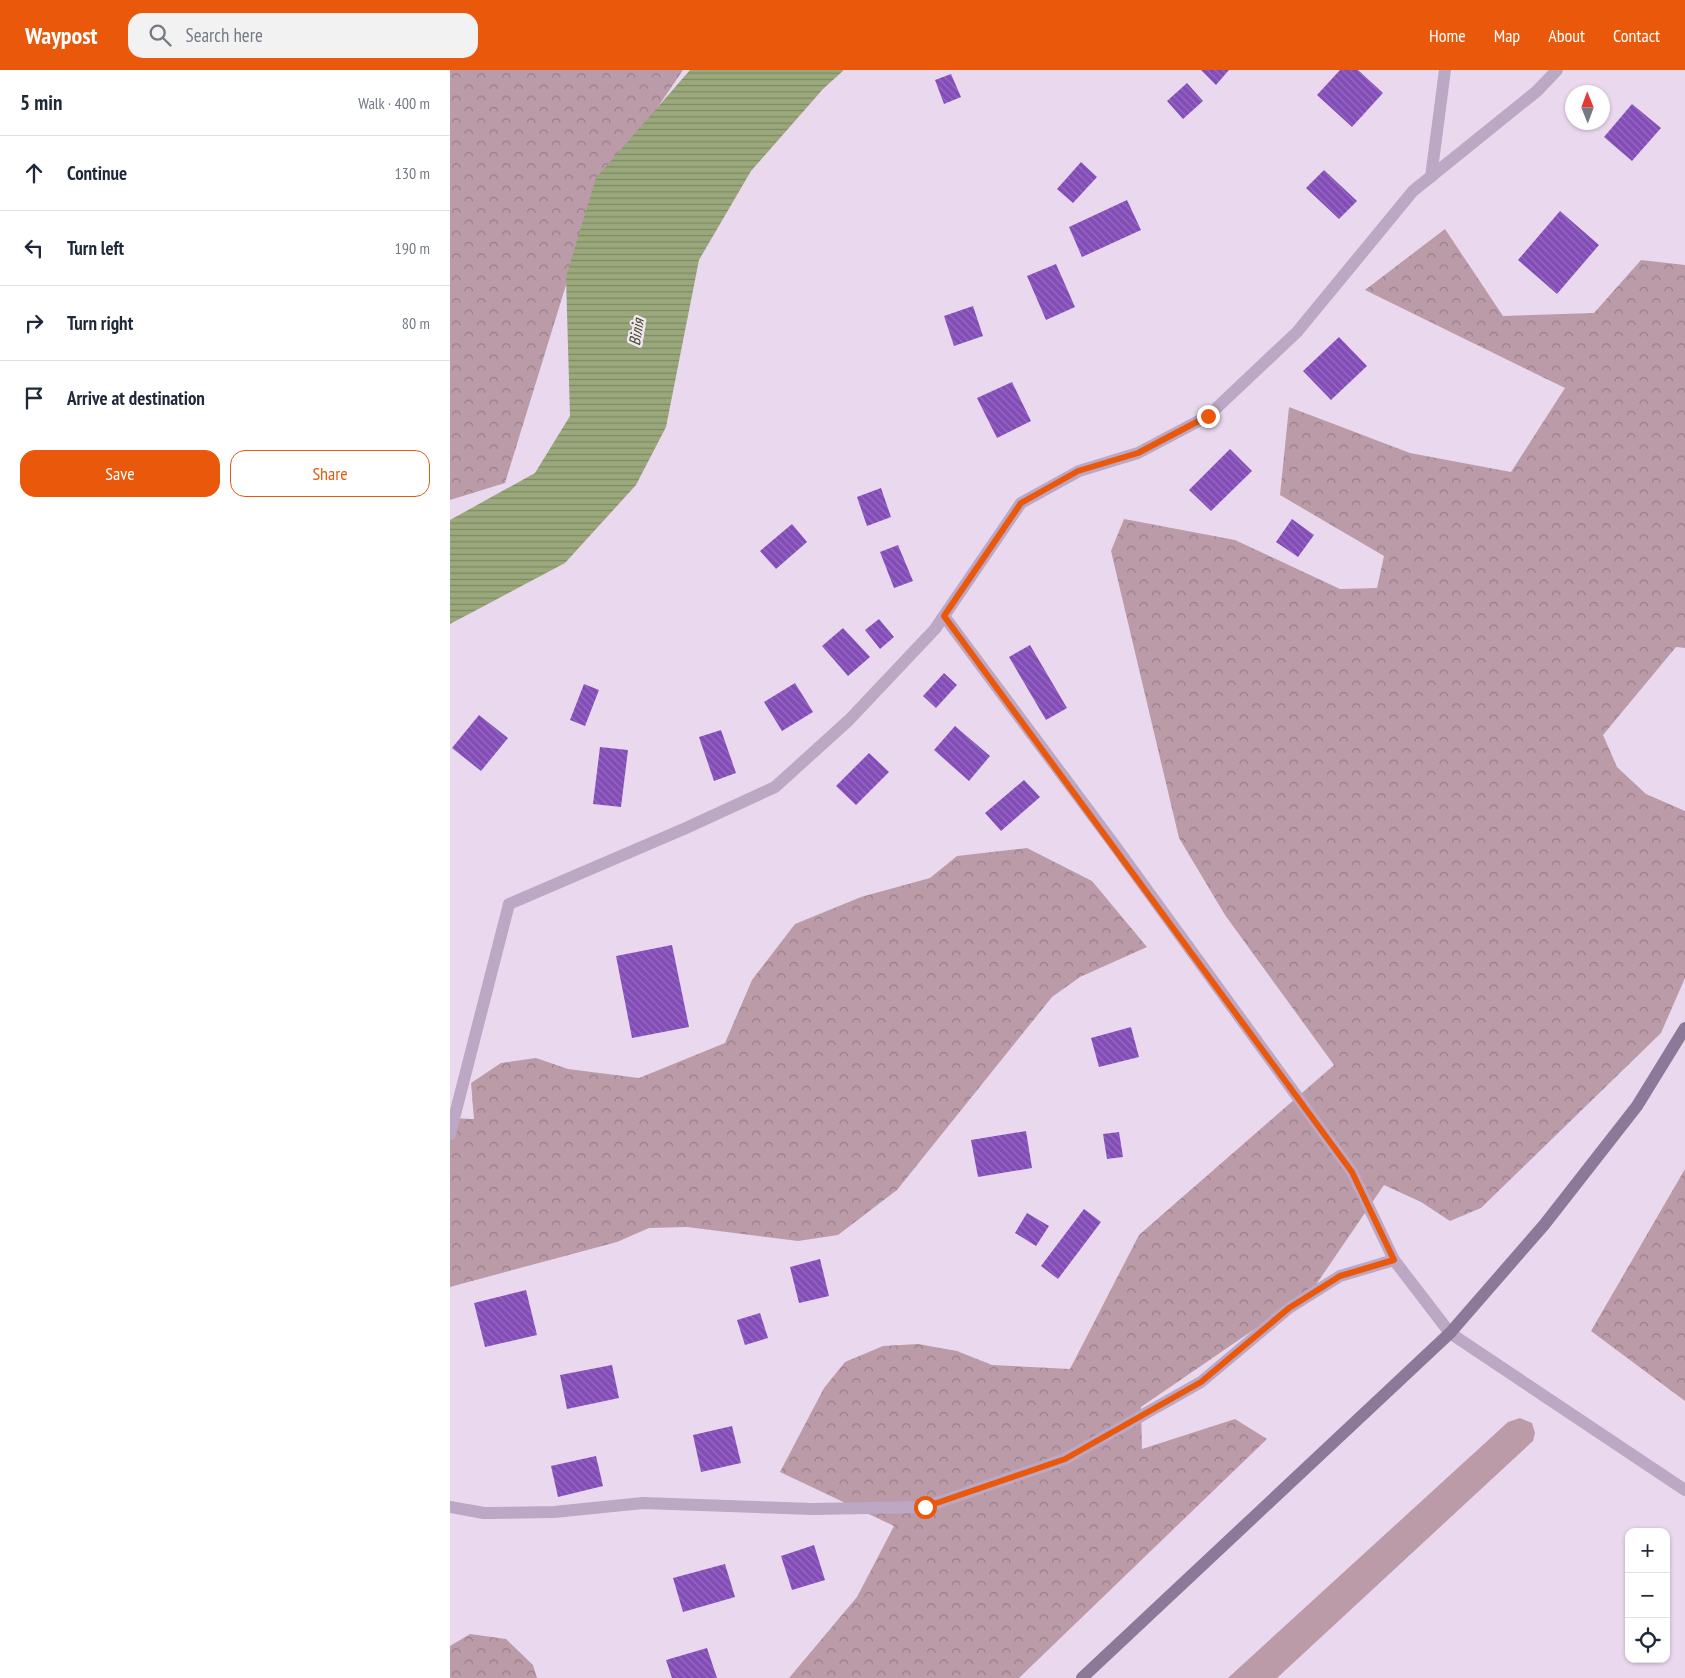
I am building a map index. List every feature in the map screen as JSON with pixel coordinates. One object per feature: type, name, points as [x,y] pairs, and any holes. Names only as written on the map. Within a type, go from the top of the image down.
[{"type":"street","points":[[1431,177],[1445,70]]},
{"type":"street","points":[[450,1134],[509,904],[686,828],[775,787],[849,720],[934,629],[1021,503],[1078,471],[1138,453],[1208,416],[1297,332],[1407,199],[1431,177],[1537,91],[1557,70]]},
{"type":"street","points":[[944,616],[1107,835],[1352,1172],[1394,1260],[1450,1333],[1685,1490]]},
{"type":"street","points":[[1082,1678],[1450,1333],[1544,1225],[1637,1106],[1685,1028]]},
{"type":"street","points":[[450,1507],[484,1513],[554,1512],[643,1503],[814,1509],[925,1507],[1065,1459],[1201,1382],[1289,1308],[1340,1276],[1394,1260]]},
{"type":"green space","points":[[450,70],[683,70],[590,207],[505,483],[450,500]]},
{"type":"green space","points":[[1445,229],[1503,316],[1594,313],[1641,260],[1685,265],[1685,648],[1676,647],[1603,735],[1617,767],[1646,794],[1685,811],[1685,978],[1661,1033],[1481,1208],[1450,1221],[1421,1202],[1384,1185],[1313,1289],[1141,1407],[1142,1449],[1235,1419],[1267,1439],[1019,1678],[789,1678],[857,1597],[894,1526],[780,1472],[824,1388],[845,1362],[883,1346],[918,1344],[957,1351],[992,1365],[1070,1369],[1139,1235],[1334,1065],[1225,915],[1179,838],[1111,551],[1124,519],[1235,540],[1340,589],[1377,588],[1384,556],[1280,495],[1289,407],[1410,453],[1511,472],[1565,388],[1365,290]]},
{"type":"green space","points":[[1027,848],[1092,881],[1147,947],[1080,977],[1052,997],[897,1190],[838,1235],[798,1241],[687,1227],[649,1228],[617,1242],[450,1287],[450,1118],[474,1119],[471,1083],[501,1063],[536,1058],[568,1069],[639,1078],[725,1043],[752,980],[795,924],[861,897],[930,878],[957,856]]},
{"type":"green space","points":[[1685,1169],[1685,1401],[1591,1331]]},
{"type":"green space","points":[[1520,1418],[1532,1423],[1535,1433],[1533,1441],[1277,1678],[1228,1678],[1508,1422]]},
{"type":"green space","points":[[470,1634],[506,1639],[533,1665],[537,1678],[450,1678],[450,1646]]},
{"type":"water","name":"Вілія","points":[[690,70],[844,70],[823,89],[751,171],[699,260],[666,427],[636,485],[565,563],[450,624],[450,520],[535,473],[570,416],[566,277],[596,178]]},
{"type":"building","points":[[1201,70],[1229,70],[1216,85]]},
{"type":"building","points":[[1340,70],[1358,70],[1383,93],[1352,127],[1317,95]]},
{"type":"building","points":[[951,74],[961,97],[944,104],[935,80]]},
{"type":"building","points":[[1187,83],[1203,101],[1183,119],[1167,101]]},
{"type":"building","points":[[1632,104],[1661,128],[1632,161],[1604,137]]},
{"type":"building","points":[[1081,162],[1097,177],[1073,203],[1057,189]]},
{"type":"building","points":[[1324,170],[1357,201],[1339,219],[1306,188]]},
{"type":"building","points":[[1127,200],[1141,230],[1082,257],[1069,227]]},
{"type":"building","points":[[1560,211],[1599,245],[1557,294],[1518,260]]},
{"type":"building","points":[[1056,264],[1075,307],[1046,320],[1027,276]]},
{"type":"building","points":[[973,306],[983,336],[954,346],[944,316]]},
{"type":"building","points":[[1339,337],[1367,366],[1331,400],[1303,371]]},
{"type":"building","points":[[1012,382],[1031,421],[997,438],[977,398]]},
{"type":"building","points":[[1230,449],[1252,471],[1211,511],[1189,490]]},
{"type":"building","points":[[881,488],[891,517],[867,526],[857,497]]},
{"type":"building","points":[[1292,519],[1314,535],[1298,557],[1276,542]]},
{"type":"building","points":[[792,524],[807,542],[776,569],[760,551]]},
{"type":"building","points":[[898,545],[913,581],[894,588],[880,552]]},
{"type":"building","points":[[879,619],[894,637],[880,649],[865,630]]},
{"type":"building","points":[[843,628],[870,657],[848,676],[822,646]]},
{"type":"building","points":[[1030,645],[1067,708],[1046,720],[1009,657]]},
{"type":"building","points":[[944,673],[957,685],[936,708],[923,696]]},
{"type":"building","points":[[795,683],[813,712],[782,731],[764,702]]},
{"type":"building","points":[[584,684],[599,690],[585,726],[570,720]]},
{"type":"building","points":[[479,715],[508,738],[481,771],[452,748]]},
{"type":"building","points":[[955,726],[990,756],[969,781],[934,750]]},
{"type":"building","points":[[721,730],[736,773],[714,781],[699,737]]},
{"type":"building","points":[[600,747],[628,750],[621,807],[593,804]]},
{"type":"building","points":[[869,753],[889,772],[856,805],[836,786]]},
{"type":"building","points":[[1024,780],[1040,797],[1001,831],[985,813]]},
{"type":"building","points":[[672,945],[689,1027],[632,1038],[616,956]]},
{"type":"building","points":[[1131,1027],[1139,1057],[1099,1067],[1091,1038]]},
{"type":"building","points":[[1026,1131],[1032,1168],[978,1177],[971,1140]]},
{"type":"building","points":[[1119,1132],[1123,1157],[1107,1159],[1103,1134]]},
{"type":"building","points":[[1084,1209],[1101,1222],[1058,1279],[1041,1266]]},
{"type":"building","points":[[1027,1213],[1049,1226],[1036,1246],[1015,1233]]},
{"type":"building","points":[[820,1259],[829,1296],[799,1303],[790,1267]]},
{"type":"building","points":[[526,1290],[537,1335],[485,1347],[474,1303]]},
{"type":"building","points":[[760,1313],[768,1338],[745,1345],[737,1320]]},
{"type":"building","points":[[612,1365],[619,1398],[567,1409],[560,1375]]},
{"type":"building","points":[[732,1426],[741,1463],[701,1472],[693,1435]]},
{"type":"building","points":[[596,1456],[603,1486],[558,1497],[551,1466]]},
{"type":"building","points":[[814,1545],[825,1580],[792,1590],[781,1556]]},
{"type":"building","points":[[725,1564],[735,1597],[683,1612],[673,1578]]},
{"type":"building","points":[[707,1648],[717,1678],[672,1678],[666,1660]]},
{"type":"route","points":[[925,1507],[1065,1459],[1201,1382],[1289,1308],[1340,1276],[1394,1260],[1352,1172],[1113,843],[944,616],[1021,503],[1078,471],[1138,453],[1208,416]]}]
